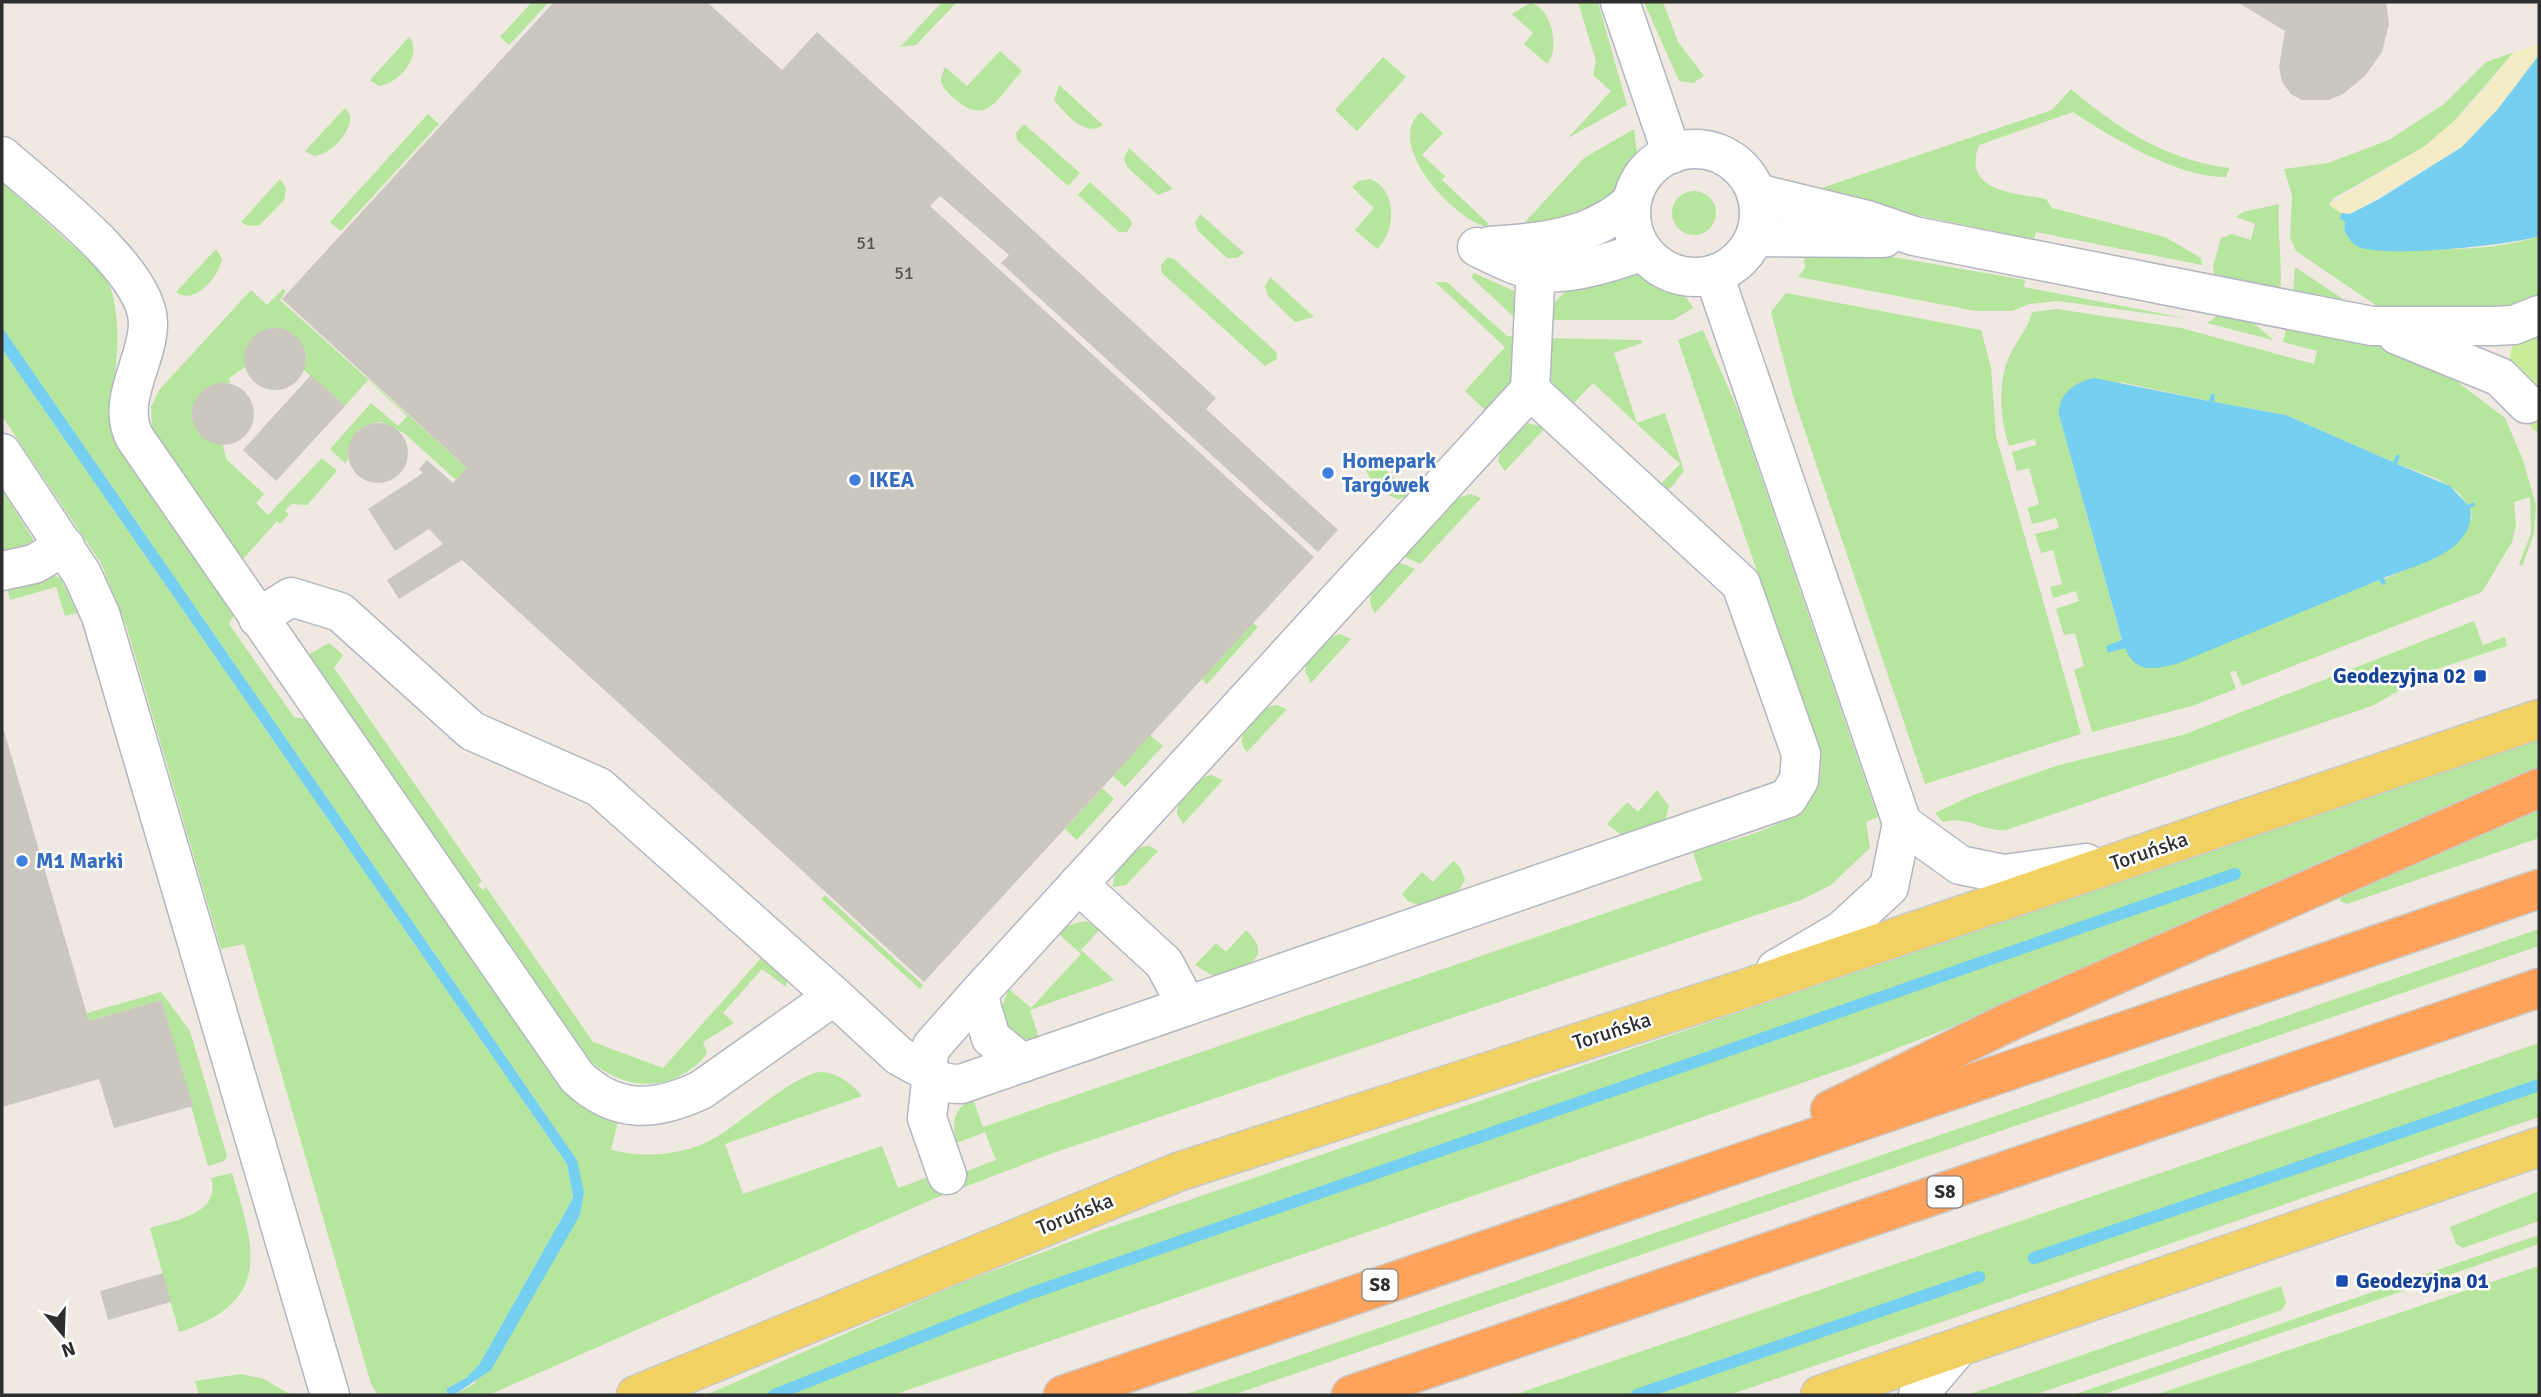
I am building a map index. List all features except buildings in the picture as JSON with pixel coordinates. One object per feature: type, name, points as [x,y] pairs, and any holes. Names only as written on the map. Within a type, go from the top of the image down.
[{"type":"highway","points":[[1697,1175],[2009,1022],[2539,788]]},
{"type":"highway","name":"S8","points":[[1063,1395],[1697,1175],[2539,889]]},
{"type":"highway","name":"S8","points":[[1351,1395],[2539,988]]},
{"type":"main road","name":"Toruńska","points":[[636,1395],[693,1369],[1178,1172],[1741,990],[2539,719]]},
{"type":"main road","points":[[1820,1395],[2539,1147]]},
{"type":"street","points":[[1620,2],[1672,154]]},
{"type":"street","points":[[1632,201],[1633,227],[1643,251],[1675,274],[1701,277],[1714,275],[1739,260],[1755,237],[1759,226],[1756,193],[1741,169],[1724,156],[1693,149],[1672,154],[1646,172],[1632,201],[1620,213],[1570,236],[1540,243],[1477,247],[1510,263],[1544,272],[1575,268],[1643,251]]},
{"type":"street","points":[[2,156],[122,265],[138,288],[148,321],[145,349],[127,415],[129,427],[151,463],[565,1062],[593,1092],[628,1106],[654,1105],[684,1098],[701,1090],[834,996]]},
{"type":"street","points":[[1756,193],[1846,214],[1914,236],[2372,326],[2475,364],[2510,384],[2533,412]]},
{"type":"street","points":[[1755,237],[1914,236]]},
{"type":"street","points":[[947,1175],[927,1123],[932,1074],[926,1064],[929,1052],[978,994],[1530,390],[1535,286],[1544,272]]},
{"type":"street","points":[[1714,275],[1902,823],[1889,887],[1841,931],[1741,990]]},
{"type":"street","points":[[2372,326],[2514,325],[2539,315]]},
{"type":"street","points":[[2533,412],[2519,387],[2518,356],[2522,341],[2539,315]]},
{"type":"street","points":[[258,618],[291,597],[341,612],[472,732],[599,787],[899,1056],[942,1082],[961,1084],[1780,803],[1794,790],[1801,772],[1801,754],[1741,584],[1530,390]]},
{"type":"street","points":[[2,453],[65,545],[93,596],[113,654],[330,1395]]},
{"type":"street","points":[[2,571],[34,564],[65,545]]},
{"type":"street","points":[[1902,823],[1960,865],[2004,874],[2126,858]]},
{"type":"street","points":[[1078,884],[1164,963],[1187,1006]]},
{"type":"street","points":[[978,994],[990,1038],[1022,1063]]},
{"type":"street","points":[[1918,1395],[1958,1348]]},
{"type":"green space","points":[[532,2],[549,2],[509,45],[500,37]]},
{"type":"green space","points":[[942,2],[957,2],[916,45],[900,47]]},
{"type":"green space","points":[[1578,2],[1598,2],[1627,105],[1568,138],[1611,91],[1593,75],[1596,61]]},
{"type":"green space","points":[[1644,2],[1663,2],[1678,42],[1704,76],[1693,83],[1679,81]]},
{"type":"green space","points":[[1530,3],[1543,12],[1552,29],[1553,49],[1547,64],[1524,44],[1533,33],[1512,14]]},
{"type":"green space","points":[[409,37],[413,52],[407,68],[386,84],[379,86],[370,80]]},
{"type":"green space","points":[[1000,51],[1022,71],[992,105],[976,110],[966,107],[945,90],[941,77],[945,67],[967,86]]},
{"type":"green space","points":[[2514,52],[2450,126],[2425,146],[2334,198],[2329,204],[2341,213],[2340,219],[2345,221],[2344,230],[2356,246],[2472,248],[2539,236],[2539,305],[2402,323],[2296,251],[2290,238],[2292,196],[2284,169],[2328,163],[2389,140],[2444,104],[2486,62]]},
{"type":"green space","points":[[1383,57],[1406,77],[1357,131],[1335,110]]},
{"type":"green space","points":[[1059,85],[1103,125],[1089,129],[1076,123],[1054,100]]},
{"type":"green space","points":[[2071,89],[2125,129],[2164,150],[2206,164],[2229,168],[2226,177],[2208,176],[2167,164],[2126,144],[2073,112],[1979,145],[1975,161],[1984,181],[2007,192],[2046,199],[2052,208],[2165,237],[2201,258],[2202,265],[2036,232],[2034,239],[1807,193],[2052,110]]},
{"type":"green space","points":[[345,108],[350,115],[350,122],[339,141],[321,154],[314,156],[305,151]]},
{"type":"green space","points":[[1421,112],[1443,133],[1422,155],[1445,176],[1442,180],[1489,224],[1486,227],[1472,221],[1441,195],[1416,160],[1410,142],[1412,125]]},
{"type":"green space","points":[[428,114],[439,124],[341,231],[330,222]]},
{"type":"green space","points":[[1024,124],[1080,173],[1068,186],[1017,140],[1016,133]]},
{"type":"green space","points":[[1634,129],[1638,160],[1619,201],[1515,233],[1584,158]]},
{"type":"green space","points":[[1129,148],[1173,189],[1158,195],[1127,167],[1124,158]]},
{"type":"green space","points":[[280,179],[286,188],[284,200],[260,225],[248,226],[241,222]]},
{"type":"green space","points":[[1370,179],[1386,192],[1391,211],[1388,232],[1377,249],[1355,230],[1374,208],[1352,187],[1359,181]]},
{"type":"green space","points":[[2,182],[106,276],[113,297],[117,330],[116,364],[110,405],[112,430],[235,613],[229,624],[294,717],[309,720],[618,1121],[611,1150],[649,1155],[699,1145],[722,1133],[796,1082],[821,1072],[844,1080],[862,1096],[725,1144],[743,1194],[882,1146],[898,1188],[926,1178],[929,1185],[996,1160],[985,1132],[957,1143],[955,1117],[961,1107],[973,1099],[983,1127],[1702,880],[1693,852],[1757,832],[1797,812],[1812,797],[1820,779],[1820,756],[1678,340],[1703,330],[1740,415],[1878,817],[1866,822],[1870,848],[1831,885],[1801,900],[1053,1153],[931,1200],[489,1395],[454,1395],[474,1384],[580,1215],[577,1160],[2,327]]},
{"type":"green space","points":[[1090,182],[1130,219],[1132,224],[1127,232],[1119,232],[1078,195]]},
{"type":"green space","points":[[1694,191],[1710,197],[1716,213],[1710,229],[1694,235],[1678,229],[1672,213],[1678,197]]},
{"type":"green space","points":[[2279,204],[2279,303],[2216,283],[2213,266],[2221,238],[2232,234],[2251,240],[2255,224],[2236,217],[2243,212]]},
{"type":"green space","points":[[1200,214],[1244,253],[1237,258],[1227,258],[1198,231],[1195,223]]},
{"type":"green space","points":[[216,249],[222,259],[216,274],[205,288],[190,295],[176,292]]},
{"type":"green space","points":[[1803,250],[1864,252],[2025,280],[2024,287],[2189,319],[2058,301],[2029,304],[2012,311],[1976,311],[1798,277],[1805,268]]},
{"type":"green space","points":[[1168,257],[1174,259],[1276,352],[1277,359],[1265,366],[1162,273],[1161,265]]},
{"type":"green space","points":[[2295,267],[2373,319],[2292,305]]},
{"type":"green space","points":[[1634,268],[1676,287],[1693,308],[1673,320],[1546,320],[1552,307],[1570,289],[1581,283]]},
{"type":"green space","points":[[1474,273],[1514,291],[1516,319],[1471,277]]},
{"type":"green space","points":[[1270,277],[1314,317],[1295,322],[1268,296],[1265,286]]},
{"type":"green space","points":[[1435,282],[1447,282],[1507,336],[1516,336],[1513,381],[1487,412],[1465,391],[1505,347]]},
{"type":"green space","points":[[283,289],[286,291],[280,300],[467,468],[456,480],[404,433],[381,422],[366,426],[356,433],[345,463],[330,449],[371,403],[398,426],[407,416],[368,380],[345,406],[304,370],[306,354],[294,334],[284,330],[266,330],[252,340],[245,357],[245,367],[229,378],[230,383],[203,392],[196,401],[194,423],[199,433],[209,441],[223,445],[226,459],[264,494],[256,503],[268,515],[322,458],[337,471],[307,505],[291,504],[285,511],[289,514],[280,524],[277,521],[242,560],[152,429],[151,407],[160,389],[251,290],[267,305]]},
{"type":"green space","points":[[1786,293],[1981,330],[1991,368],[1996,436],[2081,734],[1925,784],[1794,399],[1771,312]]},
{"type":"green space","points":[[2539,302],[2539,435],[2525,419],[2516,402],[2510,385],[2509,368],[2517,335]]},
{"type":"green space","points":[[2237,308],[2273,340],[2207,323],[2226,310]]},
{"type":"green space","points":[[2057,309],[2181,328],[2314,364],[2317,351],[2283,342],[2289,318],[2385,335],[2434,364],[2505,418],[2523,460],[2536,505],[2534,534],[2522,566],[2519,564],[2531,533],[2530,497],[2514,502],[2516,525],[2512,542],[2482,592],[2242,686],[2236,671],[2230,672],[2236,689],[2192,706],[2092,732],[2074,670],[2084,666],[2075,633],[2064,635],[2056,609],[2079,601],[2076,591],[2053,598],[2050,587],[2062,584],[2053,550],[2041,553],[2035,534],[2059,528],[2056,518],[2032,524],[2028,508],[2039,504],[2029,468],[2017,471],[2012,452],[2036,445],[2035,439],[2009,446],[2004,424],[2001,400],[2003,377],[2013,349],[2032,312]],"holes":[[[2120,382],[2209,401],[2215,395],[2213,402],[2286,415],[2393,462],[2397,455],[2397,464],[2453,488],[2462,496],[2472,518],[2439,555],[2384,579],[2385,583],[2382,585],[2380,580],[2125,647],[2106,646],[2122,641],[2059,415]]]},
{"type":"green space","points":[[1546,338],[1641,340],[1642,343],[1614,353],[1637,423],[1665,413],[1684,471],[1670,489],[1659,486],[1680,464],[1593,383],[1572,405],[1556,388],[1549,375]]},
{"type":"green space","points":[[2,349],[567,1164],[573,1197],[567,1209],[479,1365],[466,1378],[446,1389],[448,1395],[378,1395],[371,1384],[244,944],[221,949],[126,625],[101,563],[2,416]]},
{"type":"green space","points":[[1528,423],[1545,428],[1505,471],[1498,461],[1501,449]]},
{"type":"green space","points":[[1368,454],[1412,494],[1399,499],[1379,488],[1365,468]]},
{"type":"green space","points":[[2,490],[33,539],[33,546],[2,554]]},
{"type":"green space","points":[[1470,494],[1481,498],[1420,564],[1403,556],[1458,498]]},
{"type":"green space","points":[[1398,562],[1415,569],[1375,613],[1370,599],[1372,592]]},
{"type":"green space","points":[[53,574],[61,579],[77,613],[65,616],[56,587],[10,600],[6,584]]},
{"type":"green space","points":[[2474,621],[2483,645],[2505,637],[2507,646],[2437,669],[2372,706],[2006,830],[1990,829],[1967,822],[1943,822],[1935,813],[1973,795],[2059,765],[2183,735]]},
{"type":"green space","points":[[1253,623],[1258,627],[1207,684],[1202,679]]},
{"type":"green space","points":[[1340,634],[1351,639],[1311,683],[1305,671],[1309,659],[1322,643]]},
{"type":"green space","points":[[329,643],[343,655],[334,668],[482,881],[478,885],[483,890],[486,887],[593,1042],[663,1068],[762,957],[787,980],[786,987],[762,969],[723,1013],[734,1023],[703,1042],[707,1052],[703,1058],[675,1078],[661,1083],[633,1082],[620,1079],[595,1065],[584,1055],[308,655]]},
{"type":"green space","points":[[1276,705],[1287,709],[1247,752],[1242,738],[1248,723],[1261,711]]},
{"type":"green space","points":[[1150,735],[1163,746],[1125,787],[1113,776]]},
{"type":"green space","points":[[2539,739],[2539,769],[2015,1002],[1857,1064],[893,1395],[706,1395],[956,1285],[1104,1229]]},
{"type":"green space","points":[[1211,775],[1223,780],[1183,824],[1177,813],[1180,800],[1193,784]]},
{"type":"green space","points":[[1102,788],[1114,799],[1077,840],[1065,829]]},
{"type":"green space","points":[[1657,790],[1669,806],[1665,821],[1623,836],[1607,824],[1627,802],[1638,812]]},
{"type":"green space","points":[[2539,808],[2539,838],[2347,904],[2340,901],[2342,896]]},
{"type":"green space","points":[[1150,846],[1158,851],[1126,885],[1113,887],[1115,873],[1124,859],[1136,849]]},
{"type":"green space","points":[[1453,861],[1460,867],[1465,879],[1457,894],[1421,906],[1408,901],[1402,894],[1422,872],[1433,882]]},
{"type":"green space","points":[[825,895],[923,985],[920,989],[821,899]]},
{"type":"green space","points":[[1085,921],[1101,928],[1081,950],[1114,980],[1030,1010],[1039,1038],[1019,1037],[1006,1024],[1000,1011],[1009,989],[1031,1008],[1081,954],[1059,934],[1069,925]]},
{"type":"green space","points":[[2539,929],[2539,946],[1233,1395],[1184,1395]]},
{"type":"green space","points":[[1246,930],[1258,949],[1252,962],[1215,977],[1195,965],[1216,943],[1226,952]]},
{"type":"green space","points":[[161,992],[190,1031],[227,1156],[224,1161],[208,1166],[161,1000],[89,1021],[87,1013]]},
{"type":"green space","points":[[2539,1043],[2539,1117],[1729,1395],[1514,1395]]},
{"type":"green space","points":[[232,1173],[247,1226],[250,1249],[249,1270],[243,1289],[230,1305],[209,1320],[179,1332],[150,1228],[182,1219],[203,1208],[212,1190],[211,1178]]},
{"type":"green space","points":[[2539,1191],[2539,1221],[2463,1248],[2456,1244],[2450,1227]]},
{"type":"green space","points":[[2539,1235],[2539,1244],[2101,1395],[2073,1395]]},
{"type":"green space","points":[[2539,1266],[2539,1395],[2155,1395]]},
{"type":"green space","points":[[2281,1286],[2286,1303],[2282,1310],[2034,1395],[1967,1395]]},
{"type":"green space","points":[[241,1374],[264,1379],[291,1395],[199,1395],[195,1381]]},
{"type":"sand","points":[[2539,44],[2539,55],[2498,109],[2462,147],[2350,214],[2341,213],[2329,205],[2425,146],[2469,108],[2514,52]]},
{"type":"water","points":[[2539,55],[2539,236],[2476,247],[2417,251],[2370,250],[2353,243],[2344,230],[2345,222],[2340,219],[2341,213],[2350,214],[2379,199],[2462,147],[2498,109]]},
{"type":"water","points":[[2,327],[577,1160],[584,1192],[580,1215],[491,1370],[454,1395],[448,1395],[446,1389],[466,1378],[479,1365],[573,1197],[567,1164],[2,349]]},
{"type":"water","points":[[2094,378],[2209,401],[2211,394],[2215,394],[2214,402],[2286,415],[2393,462],[2397,454],[2400,456],[2397,464],[2450,486],[2468,505],[2474,502],[2475,505],[2470,508],[2470,523],[2464,536],[2442,555],[2384,578],[2386,584],[2382,585],[2379,580],[2179,663],[2154,668],[2141,666],[2129,657],[2125,648],[2108,653],[2106,646],[2122,640],[2059,415],[2061,401],[2069,390]]},
{"type":"waterway","points":[[774,1395],[1032,1293],[2235,874]]},
{"type":"waterway","points":[[2034,1258],[2539,1085]]},
{"type":"waterway","points":[[1637,1395],[1979,1277]]},
{"type":"place","name":"Homepark Targówek","points":[[1328,473]]},
{"type":"place","name":"IKEA","points":[[855,480]]},
{"type":"place","name":"Geodezyjna 02","points":[[2480,676]]},
{"type":"place","name":"M1 Marki","points":[[22,861]]},
{"type":"place","name":"Geodezyjna 01","points":[[2342,1281]]}]
